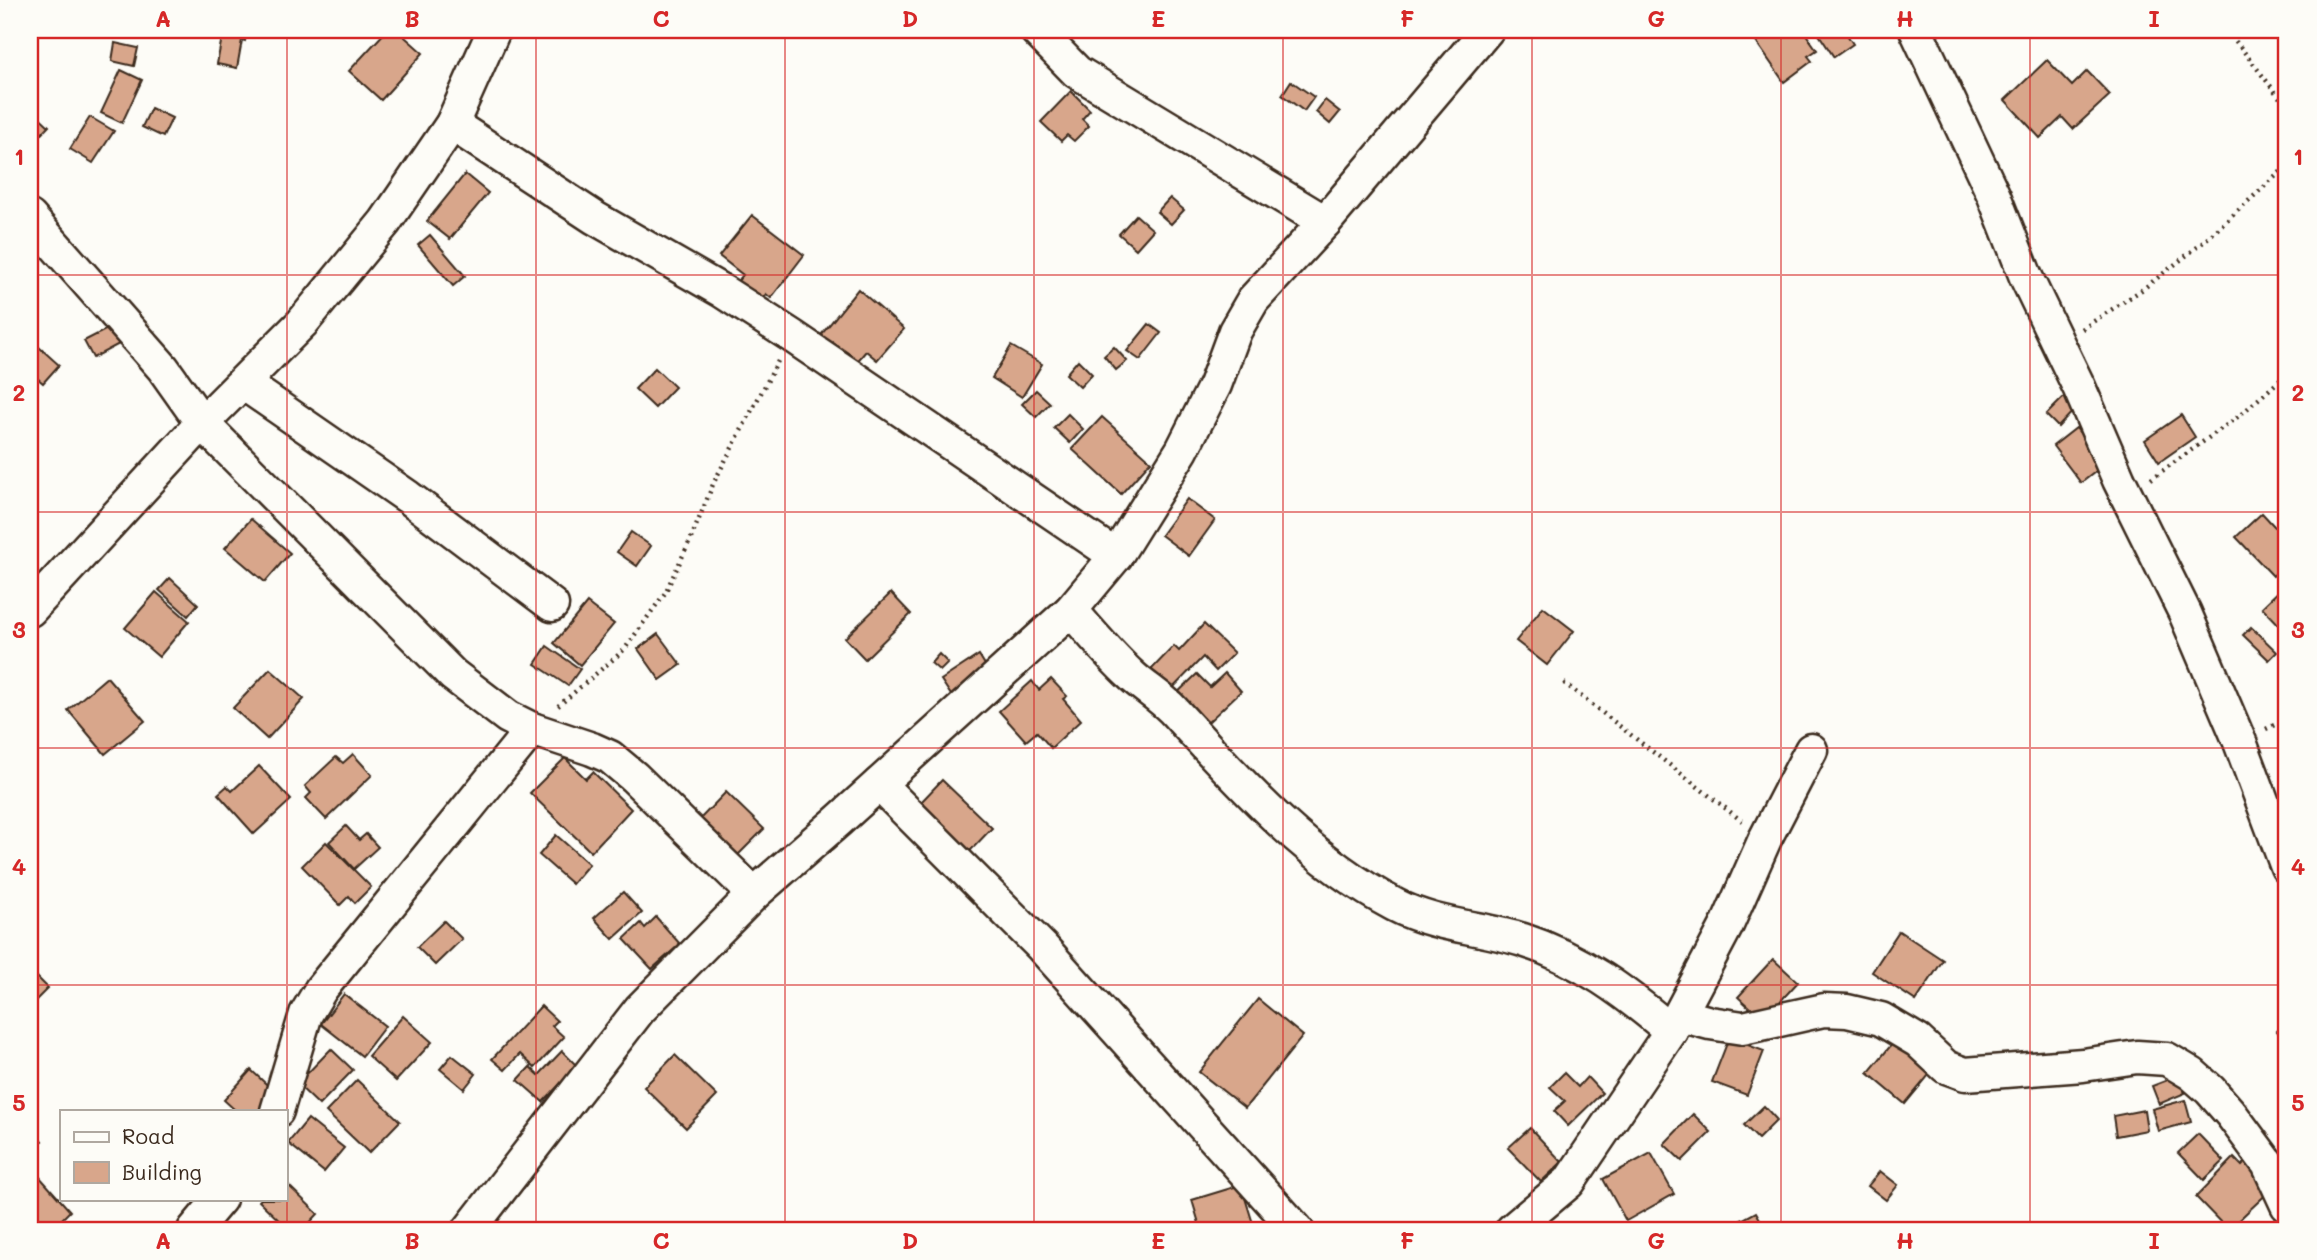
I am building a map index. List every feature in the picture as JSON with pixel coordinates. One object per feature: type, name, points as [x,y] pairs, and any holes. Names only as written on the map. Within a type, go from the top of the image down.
[{"type":"street","points":[[30,610],[202,423],[302,323],[385,222],[452,124],[494,30]]},
{"type":"street","points":[[1037,30],[1077,72],[1325,222]]},
{"type":"street","points":[[469,1230],[640,1009],[754,894],[1071,610],[1116,556],[1182,450],[1215,386],[1235,331],[1253,300],[1325,222],[1487,30]]},
{"type":"street","points":[[1916,30],[1994,196],[2026,277],[2190,626],[2240,742],[2287,867]]},
{"type":"street","points":[[452,124],[595,218],[722,291],[792,336],[1116,556]]},
{"type":"street","points":[[30,217],[163,368],[202,423],[453,675],[508,717],[532,729],[610,757],[754,894]]},
{"type":"street","points":[[243,383],[408,496],[552,605]]},
{"type":"street","points":[[1071,610],[1131,675],[1171,707],[1265,807],[1345,875],[1396,906],[1428,919],[1522,940],[1575,961],[1675,1023],[1743,1028],[1824,1010],[1847,1011],[1881,1019],[1918,1041],[1946,1067],[1965,1074],[2083,1065],[2137,1057],[2167,1059],[2192,1074],[2231,1114],[2267,1164],[2287,1205]]},
{"type":"street","points":[[277,1110],[306,1014],[321,989],[532,729]]},
{"type":"street","points":[[1512,1230],[1569,1182],[1675,1023],[1727,925],[1765,839],[1811,750]]},
{"type":"street","points":[[879,784],[1042,947],[1297,1230]]},
{"type":"street","points":[[194,1230],[219,1200]]},
{"type":"path","points":[[2227,30],[2287,107]]},
{"type":"path","points":[[2057,344],[2143,289],[2190,253],[2287,166]]},
{"type":"path","points":[[532,729],[624,650],[665,593],[714,482],[792,336]]},
{"type":"path","points":[[2127,496],[2239,416],[2287,374]]},
{"type":"path","points":[[1564,683],[1765,839]]},
{"type":"building","points":[[211,30],[247,30],[245,41],[242,40],[237,68],[217,64],[222,37],[210,34]]},
{"type":"building","points":[[387,30],[397,30],[423,53],[381,100],[349,71]]},
{"type":"building","points":[[1767,30],[1803,30],[1817,50],[1808,56],[1812,61],[1784,82],[1754,39]]},
{"type":"building","points":[[1816,30],[1844,30],[1853,44],[1834,57]]},
{"type":"building","points":[[115,43],[138,48],[134,66],[112,61]]},
{"type":"building","points":[[2047,60],[2072,86],[2087,71],[2110,95],[2073,129],[2062,117],[2040,138],[2005,100]]},
{"type":"building","points":[[121,70],[142,80],[122,123],[101,113]]},
{"type":"building","points":[[1291,81],[1314,97],[1304,111],[1282,95]]},
{"type":"building","points":[[1071,91],[1090,110],[1082,119],[1089,126],[1074,141],[1067,135],[1061,141],[1041,122]]},
{"type":"building","points":[[1325,100],[1340,112],[1330,124],[1316,112]]},
{"type":"building","points":[[151,108],[172,118],[163,137],[142,127]]},
{"type":"building","points":[[32,110],[49,126],[30,146],[30,113]]},
{"type":"building","points":[[90,117],[114,131],[93,163],[70,149]]},
{"type":"building","points":[[465,174],[488,193],[450,239],[427,221]]},
{"type":"building","points":[[1170,198],[1184,210],[1171,224],[1157,212]]},
{"type":"building","points":[[752,215],[804,255],[771,298],[766,294],[760,302],[736,283],[743,275],[719,256]]},
{"type":"building","points":[[1136,215],[1153,230],[1136,249],[1119,234]]},
{"type":"building","points":[[430,235],[465,276],[453,286],[418,245]]},
{"type":"building","points":[[858,289],[904,329],[877,360],[866,351],[855,364],[821,335]]},
{"type":"building","points":[[1149,324],[1161,333],[1140,360],[1127,351]]},
{"type":"building","points":[[113,326],[121,343],[93,358],[84,341]]},
{"type":"building","points":[[30,339],[59,365],[43,383],[30,372]]},
{"type":"building","points":[[1011,346],[1042,364],[1022,397],[992,378]]},
{"type":"building","points":[[1114,347],[1127,361],[1116,370],[1104,356]]},
{"type":"building","points":[[1078,360],[1092,374],[1080,387],[1066,374]]},
{"type":"building","points":[[655,368],[675,387],[655,408],[635,389]]},
{"type":"building","points":[[1036,390],[1050,403],[1036,417],[1022,404]]},
{"type":"building","points":[[2066,395],[2078,406],[2058,427],[2046,415]]},
{"type":"building","points":[[1068,414],[1083,429],[1070,443],[1054,428]]},
{"type":"building","points":[[2181,415],[2195,437],[2159,462],[2145,440]]},
{"type":"building","points":[[1102,417],[1151,461],[1121,494],[1072,449]]},
{"type":"building","points":[[2076,428],[2104,465],[2081,483],[2053,446]]},
{"type":"building","points":[[1187,499],[1215,520],[1189,556],[1161,535]]},
{"type":"building","points":[[2262,513],[2287,540],[2287,562],[2273,576],[2236,537]]},
{"type":"building","points":[[251,519],[290,553],[265,582],[225,548]]},
{"type":"building","points":[[631,532],[651,546],[637,566],[617,552]]},
{"type":"building","points":[[170,578],[198,604],[188,616],[159,590]]},
{"type":"building","points":[[2287,585],[2287,633],[2262,607]]},
{"type":"building","points":[[156,592],[189,621],[159,657],[125,628]]},
{"type":"building","points":[[891,593],[911,614],[865,659],[845,638]]},
{"type":"building","points":[[587,603],[614,624],[580,665],[554,643]]},
{"type":"building","points":[[1543,607],[1574,631],[1547,665],[1516,641]]},
{"type":"building","points":[[1204,624],[1234,653],[1216,671],[1203,657],[1167,694],[1148,673],[1174,646],[1179,651]]},
{"type":"building","points":[[2251,627],[2277,652],[2269,660],[2243,635]]},
{"type":"building","points":[[658,634],[681,665],[660,680],[638,649]]},
{"type":"building","points":[[547,646],[580,669],[568,686],[535,664]]},
{"type":"building","points":[[939,654],[948,663],[940,671],[931,663]]},
{"type":"building","points":[[979,655],[990,673],[953,698],[941,680]]},
{"type":"building","points":[[270,669],[304,699],[267,739],[233,708]]},
{"type":"building","points":[[1225,673],[1241,691],[1205,725],[1172,698],[1197,674],[1210,687]]},
{"type":"building","points":[[107,677],[145,721],[105,754],[68,710]]},
{"type":"building","points":[[1051,679],[1067,696],[1063,699],[1081,720],[1051,748],[1037,732],[1026,741],[999,711],[1032,681],[1039,690]]},
{"type":"building","points":[[353,754],[372,775],[326,819],[306,798],[311,793],[305,786],[336,757],[343,763]]},
{"type":"building","points":[[565,758],[586,779],[593,772],[631,809],[591,852],[530,793]]},
{"type":"building","points":[[259,766],[291,800],[254,834],[218,794],[227,786],[232,791]]},
{"type":"building","points":[[942,780],[992,828],[970,851],[920,803]]},
{"type":"building","points":[[726,792],[764,829],[734,859],[697,822]]},
{"type":"building","points":[[346,826],[359,840],[366,834],[378,847],[354,869],[329,842]]},
{"type":"building","points":[[556,835],[589,864],[572,884],[539,855]]},
{"type":"building","points":[[326,842],[371,887],[355,903],[349,896],[340,905],[302,866]]},
{"type":"building","points":[[623,892],[642,913],[613,939],[594,918]]},
{"type":"building","points":[[656,917],[680,944],[652,969],[624,939],[641,923],[645,928]]},
{"type":"building","points":[[444,921],[462,939],[435,965],[417,947]]},
{"type":"building","points":[[1899,931],[1943,960],[1916,1001],[1872,972]]},
{"type":"building","points":[[1773,959],[1798,982],[1763,1020],[1738,997]]},
{"type":"building","points":[[37,977],[48,988],[30,1006],[30,984]]},
{"type":"building","points":[[344,994],[385,1026],[362,1056],[321,1024]]},
{"type":"building","points":[[1258,999],[1303,1036],[1245,1108],[1199,1072]]},
{"type":"building","points":[[541,1006],[557,1021],[552,1026],[564,1037],[535,1068],[520,1054],[505,1070],[492,1059]]},
{"type":"building","points":[[403,1016],[432,1042],[396,1081],[368,1056]]},
{"type":"building","points":[[2287,1022],[2287,1043],[2277,1031]]},
{"type":"building","points":[[1729,1038],[1764,1051],[1747,1095],[1712,1082]]},
{"type":"building","points":[[1897,1038],[1934,1069],[1905,1104],[1868,1073]]},
{"type":"building","points":[[331,1049],[353,1070],[319,1105],[297,1084]]},
{"type":"building","points":[[562,1051],[577,1066],[543,1102],[518,1080],[530,1067],[539,1075]]},
{"type":"building","points":[[452,1055],[476,1074],[464,1089],[440,1069]]},
{"type":"building","points":[[675,1055],[717,1096],[686,1128],[644,1087]]},
{"type":"building","points":[[251,1070],[277,1094],[262,1110],[235,1110],[224,1100]]},
{"type":"building","points":[[1564,1073],[1578,1087],[1587,1077],[1602,1093],[1568,1126],[1554,1111],[1565,1101],[1550,1087]]},
{"type":"building","points":[[2178,1076],[2185,1093],[2159,1104],[2152,1086]]},
{"type":"building","points":[[357,1080],[400,1121],[369,1153],[326,1112]]},
{"type":"building","points":[[2185,1100],[2191,1122],[2158,1131],[2152,1109]]},
{"type":"building","points":[[1764,1106],[1777,1120],[1758,1139],[1744,1125]]},
{"type":"building","points":[[2144,1110],[2147,1130],[2116,1136],[2113,1116]]},
{"type":"building","points":[[1693,1114],[1711,1132],[1682,1161],[1664,1144]]},
{"type":"building","points":[[308,1119],[344,1148],[324,1172],[288,1143]]},
{"type":"building","points":[[30,1127],[42,1141],[30,1151]]},
{"type":"building","points":[[1530,1128],[1562,1162],[1541,1182],[1508,1148]]},
{"type":"building","points":[[2198,1134],[2224,1161],[2204,1180],[2178,1153]]},
{"type":"building","points":[[1651,1153],[1674,1194],[1626,1221],[1603,1179]]},
{"type":"building","points":[[2234,1158],[2242,1166],[2247,1161],[2274,1187],[2228,1230],[2196,1197]]},
{"type":"building","points":[[1880,1171],[1898,1185],[1886,1200],[1868,1186]]},
{"type":"building","points":[[38,1175],[70,1211],[58,1223],[64,1230],[30,1230],[30,1182]]},
{"type":"building","points":[[287,1184],[318,1214],[303,1230],[289,1230],[259,1201],[287,1200]]},
{"type":"building","points":[[1241,1185],[1255,1230],[1201,1230],[1192,1200]]},
{"type":"building","points":[[1756,1212],[1766,1230],[1723,1230]]}]
